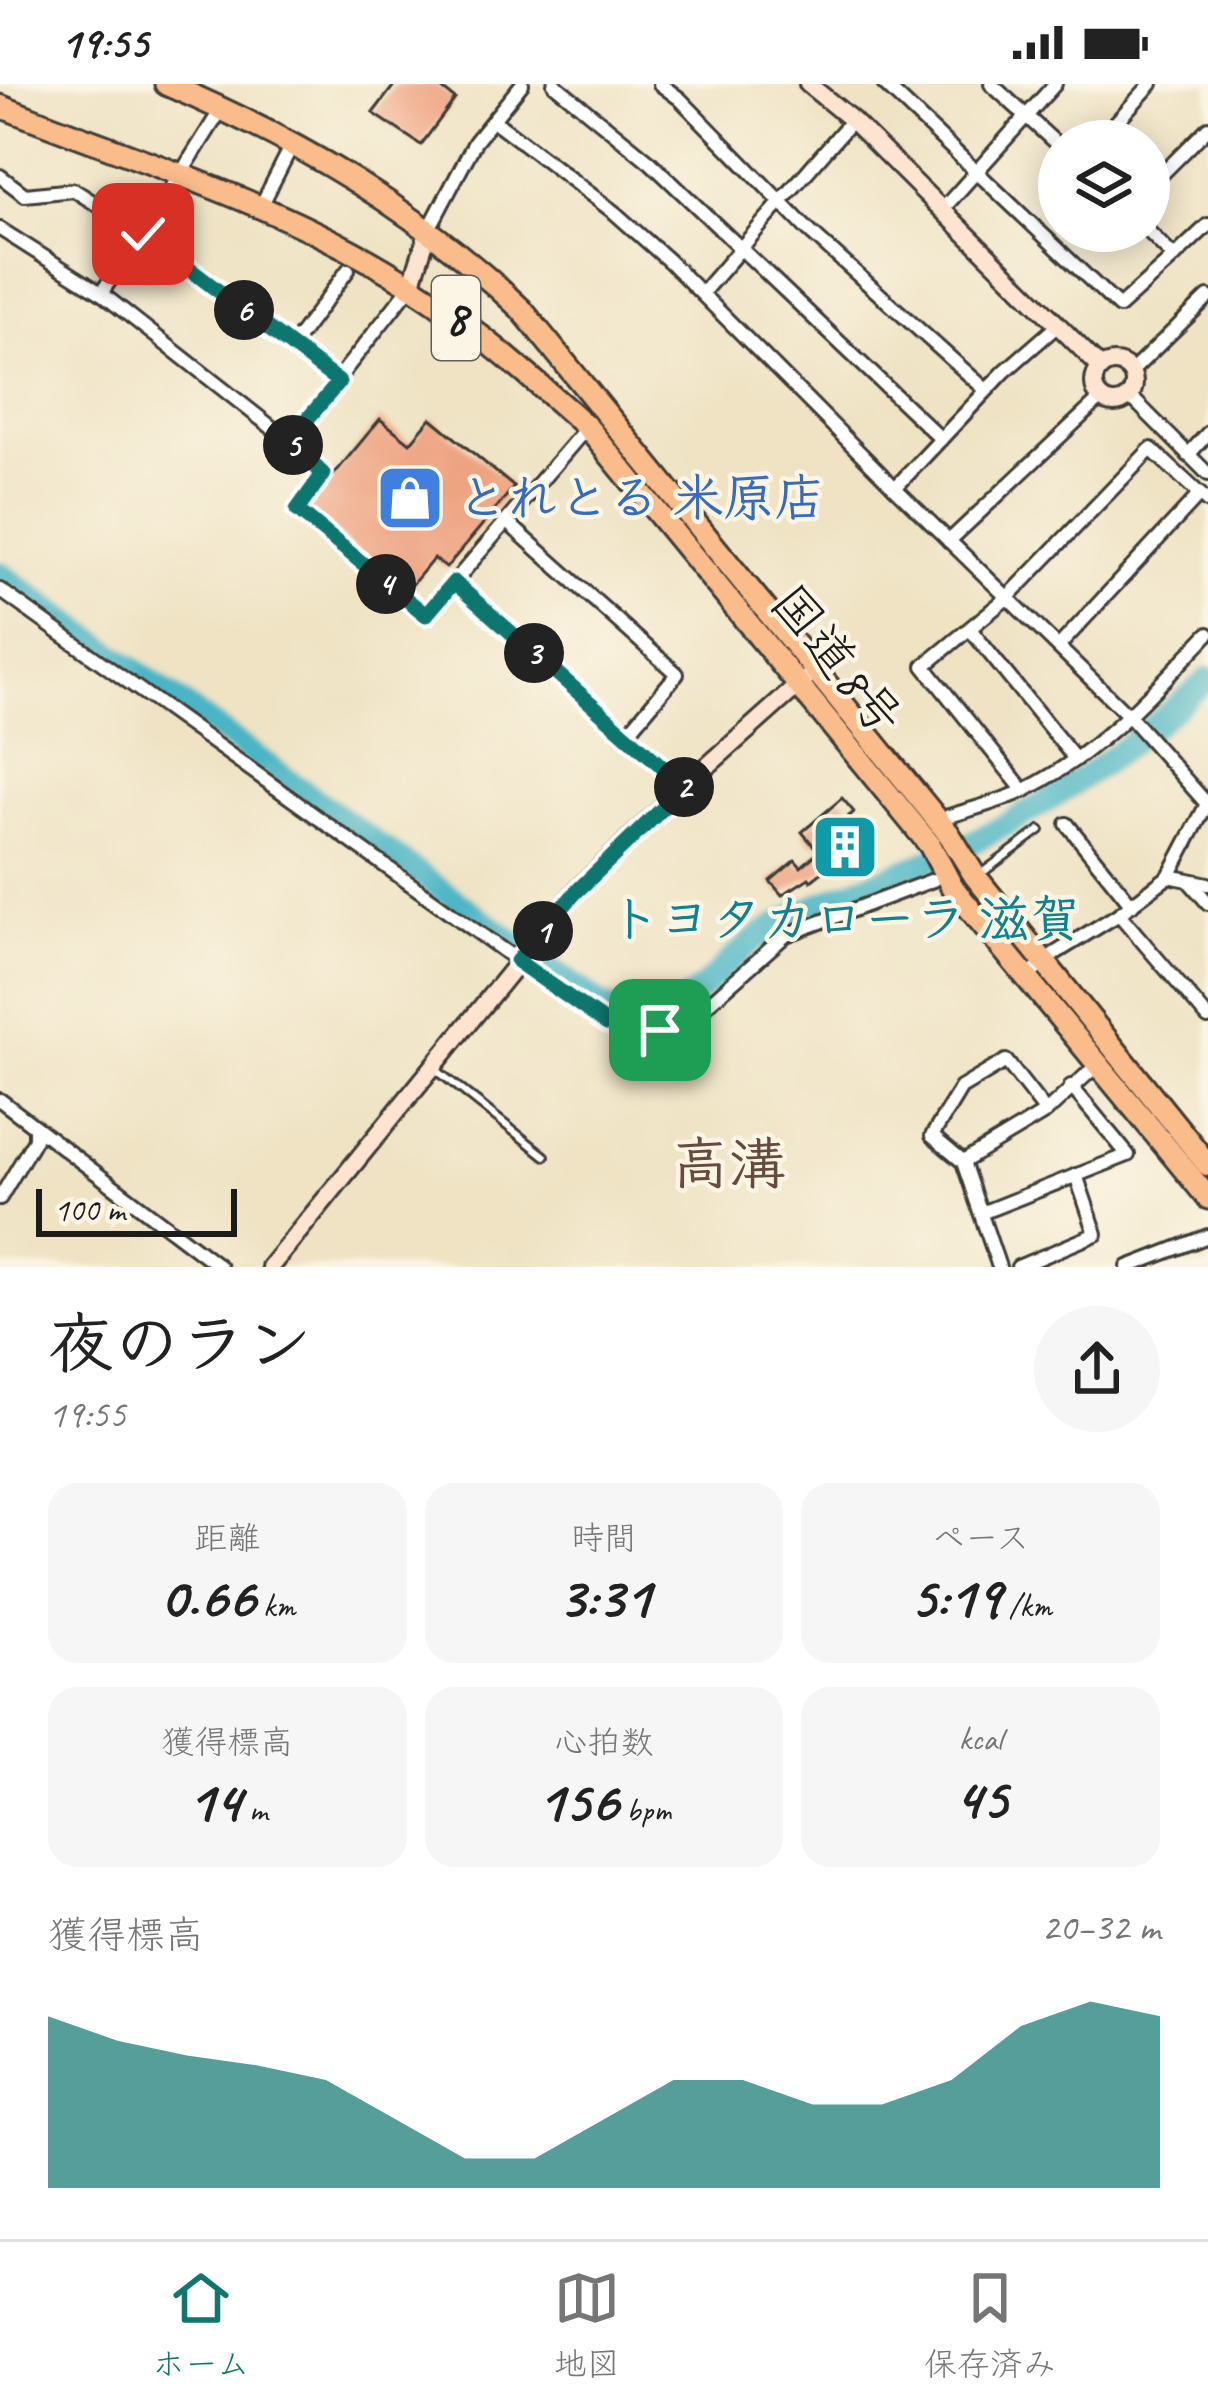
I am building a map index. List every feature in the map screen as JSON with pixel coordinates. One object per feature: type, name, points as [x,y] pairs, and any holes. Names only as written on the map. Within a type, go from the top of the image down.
[{"type":"highway","name":"国道8号","points":[[166,84],[293,142],[429,229],[493,282],[548,339],[807,678]]},
{"type":"highway","name":"国道8号","points":[[0,106],[260,208],[411,286],[523,370],[586,427],[939,833],[980,873],[1097,1065],[1208,1198]]},
{"type":"highway","name":"国道8号","points":[[939,833],[942,884],[1035,970],[1208,1165]]},
{"type":"main road","points":[[808,84],[851,120],[1101,368]]},
{"type":"main road","points":[[411,286],[429,229]]},
{"type":"main road","points":[[1117,363],[1131,372],[1130,396],[1112,403],[1100,398],[1095,380],[1101,368],[1117,363]]},
{"type":"main road","points":[[270,1267],[576,892],[807,678]]},
{"type":"street","points":[[429,229],[475,142],[522,84]]},
{"type":"street","points":[[554,84],[650,162],[941,439]]},
{"type":"street","points":[[660,84],[808,230],[986,390]]},
{"type":"street","points":[[884,84],[1118,307],[1208,225]]},
{"type":"street","points":[[991,84],[1038,126]]},
{"type":"street","points":[[942,210],[1055,84]]},
{"type":"street","points":[[1118,120],[1151,84]]},
{"type":"street","points":[[101,293],[222,108]]},
{"type":"street","points":[[493,120],[615,213],[703,293],[1132,720],[1207,804],[1169,876],[1035,970]]},
{"type":"street","points":[[703,293],[851,120]]},
{"type":"street","points":[[1170,166],[1208,128]]},
{"type":"street","points":[[260,208],[293,142]]},
{"type":"street","points":[[0,176],[25,194],[74,190],[143,234],[339,382]]},
{"type":"street","points":[[0,229],[101,293],[289,441],[323,474],[297,510],[426,615],[586,427]]},
{"type":"street","points":[[1169,252],[1174,257]]},
{"type":"street","points":[[292,346],[348,270]]},
{"type":"street","points":[[289,441],[411,286]]},
{"type":"street","points":[[1131,372],[1208,298]]},
{"type":"street","points":[[895,488],[986,390],[1058,325]]},
{"type":"street","points":[[1130,396],[1208,474]]},
{"type":"street","points":[[949,541],[1100,398]]},
{"type":"street","points":[[1188,454],[1208,433]]},
{"type":"street","points":[[1024,791],[923,666],[1009,597],[1151,449],[1204,498],[1059,646]]},
{"type":"street","points":[[507,522],[677,674],[626,735]]},
{"type":"street","points":[[454,582],[685,787]]},
{"type":"street","points":[[0,590],[523,954],[607,1024],[660,1030],[693,1017],[786,935],[942,884]]},
{"type":"street","points":[[970,628],[1076,759]]},
{"type":"street","points":[[939,833],[1024,791],[1132,720],[1208,634]]},
{"type":"street","points":[[1067,824],[1132,905]]},
{"type":"street","points":[[1169,876],[1208,884]]},
{"type":"street","points":[[1187,879],[1208,903]]},
{"type":"street","points":[[1119,914],[1208,1018]]},
{"type":"street","points":[[999,1267],[963,1162],[932,1136],[961,1088],[1006,1061],[1046,1112]]},
{"type":"street","points":[[963,1162],[1046,1112],[1097,1065]]},
{"type":"street","points":[[981,1213],[1128,1155],[1071,1087]]},
{"type":"street","points":[[0,1100],[220,1267]]},
{"type":"street","points":[[0,1198],[35,1139],[35,1126]]},
{"type":"street","points":[[1018,1267],[1096,1234],[1076,1175]]},
{"type":"street","points":[[1128,1267],[1207,1238]]},
{"type":"lane","points":[[980,873],[1040,830]]},
{"type":"lane","points":[[431,1066],[545,1156]]},
{"type":"building","points":[[395,84],[436,84],[455,99],[421,145],[373,113]]},
{"type":"building","name":"とれとる 米原店","points":[[431,418],[514,487],[446,568],[434,558],[406,592],[306,508],[380,419],[410,443]]},
{"type":"building","name":"トヨタカローラ 滋賀","points":[[842,798],[854,812],[849,816],[874,843],[834,870],[830,866],[782,895],[770,881],[795,860],[801,867],[823,848],[818,842],[814,846],[802,832]]},
{"type":"waterway","points":[[0,573],[604,1007],[634,1013],[658,1012],[679,1004],[752,942],[796,915],[968,844],[1033,810],[1123,749],[1208,679]]},
{"type":"place","name":"とれとる 米原店","points":[[410,498]]},
{"type":"place","name":"トヨタカローラ 滋賀","points":[[845,847]]},
{"type":"district","name":"高溝","points":[[729,1164]]},
{"type":"route","points":[[143,234],[339,382],[289,441],[323,474],[297,510],[426,615],[454,582],[685,787],[576,892],[517,961],[607,1024],[660,1030]]}]
